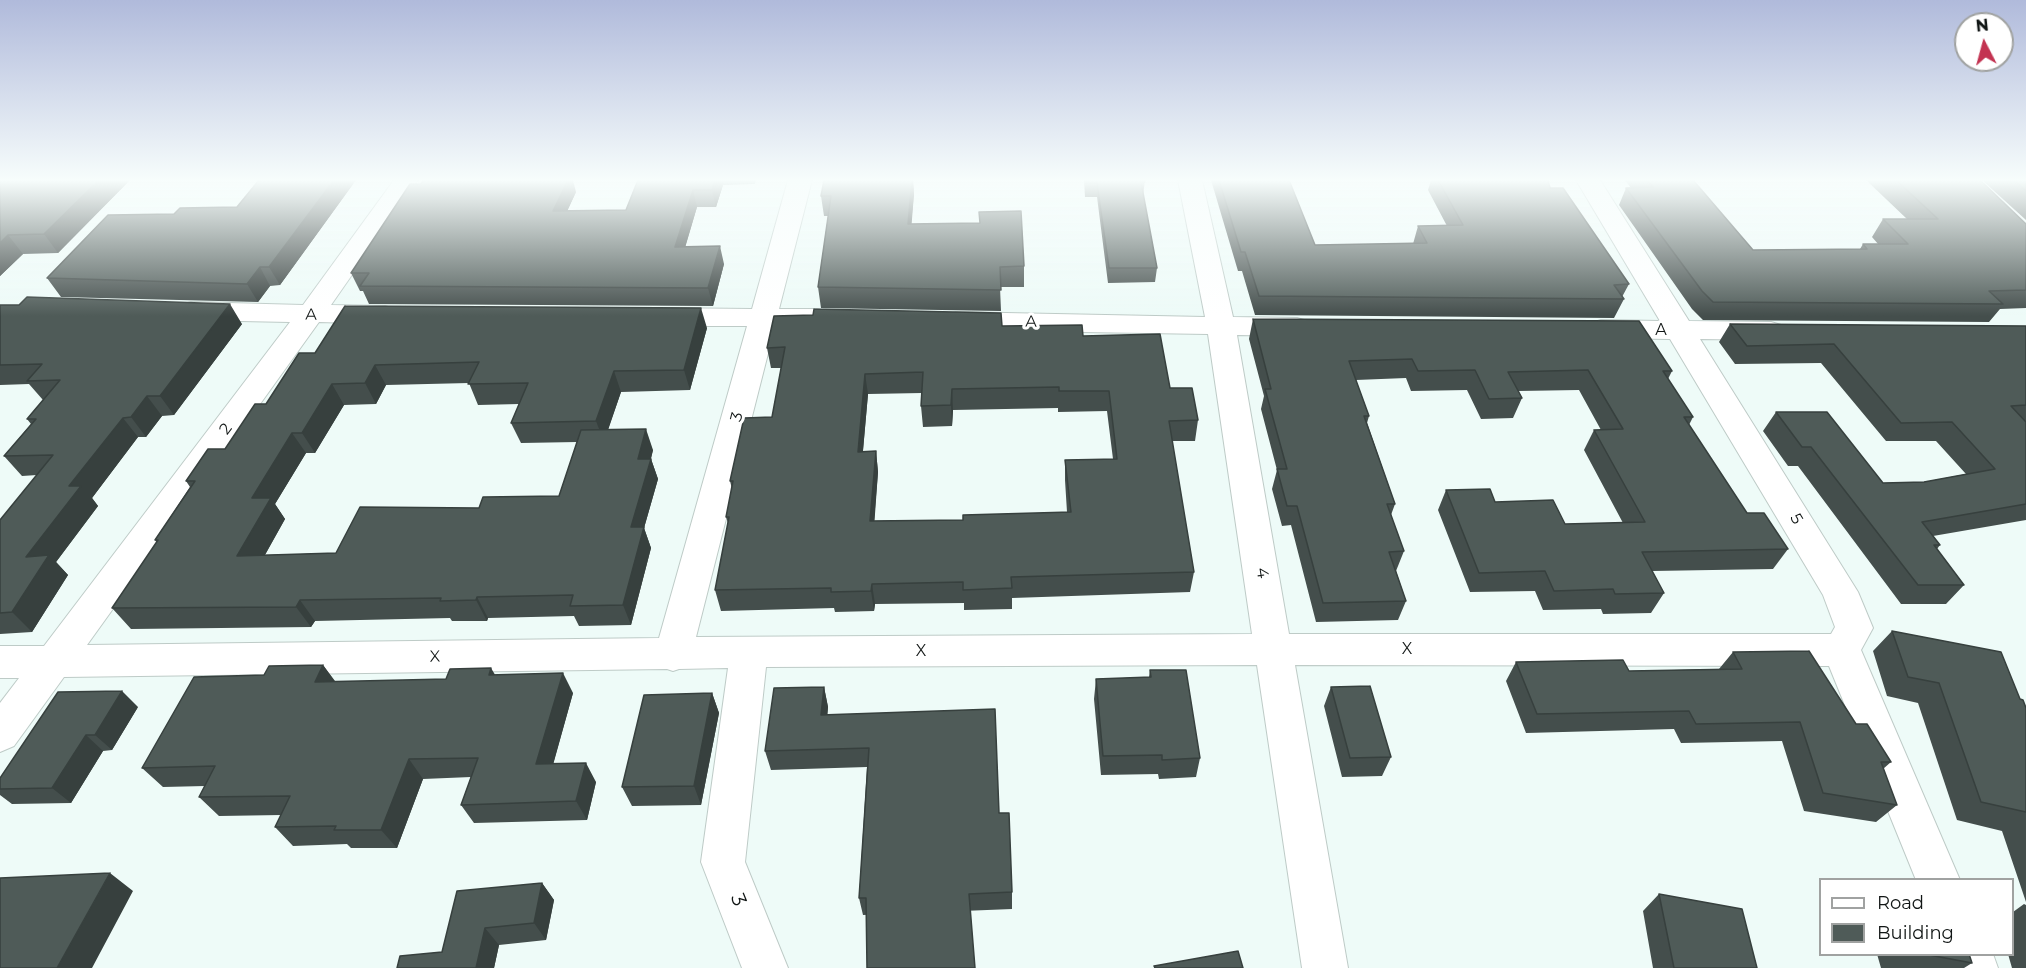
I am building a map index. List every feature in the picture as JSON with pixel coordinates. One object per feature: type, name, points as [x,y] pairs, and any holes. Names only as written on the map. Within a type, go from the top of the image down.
[{"type":"street","name":"2","points":[[0,734],[374,225]]},
{"type":"street","name":"3","points":[[672,655],[788,225]]},
{"type":"street","name":"4","points":[[1200,225],[1221,326],[1325,968]]},
{"type":"street","name":"5","points":[[1616,225],[1840,592],[1854,628],[1842,650]]},
{"type":"street","name":"A","points":[[167,310],[310,315],[406,315]]},
{"type":"street","points":[[633,317],[846,319]]},
{"type":"street","name":"A","points":[[928,320],[1327,327]]},
{"type":"street","name":"A","points":[[1575,329],[1800,331]]},
{"type":"street","name":"X","points":[[0,662],[672,655],[749,652],[1275,649],[1842,650]]},
{"type":"street","points":[[1842,650],[1938,878]]},
{"type":"street","name":"3","points":[[749,652],[723,862],[765,968]]},
{"type":"building","points":[[0,225],[53,225],[44,234],[8,235],[0,243]]},
{"type":"building","points":[[98,225],[300,225],[269,267],[260,267],[247,284],[47,278]]},
{"type":"building","points":[[383,225],[682,225],[675,247],[720,246],[708,288],[360,286],[369,273],[351,273]]},
{"type":"building","points":[[827,225],[1022,225],[1024,266],[1000,267],[1001,290],[818,287]]},
{"type":"building","points":[[1103,225],[1149,225],[1157,268],[1109,268]]},
{"type":"building","points":[[1233,225],[1307,225],[1315,245],[1427,243],[1418,226],[1589,225],[1629,284],[1614,285],[1624,299],[1259,296],[1245,252],[1241,252]]},
{"type":"building","points":[[1653,225],[1732,225],[1753,250],[1867,249],[1863,244],[1908,244],[1889,225],[2026,225],[2026,290],[1989,291],[2003,304],[1713,302],[1702,291]]},
{"type":"building","points":[[27,297],[230,304],[160,396],[147,396],[131,417],[123,418],[69,486],[81,486],[26,557],[49,555],[12,612],[0,613],[0,520],[53,455],[4,456],[36,419],[27,419],[60,380],[27,381],[42,364],[0,365],[0,305],[19,305]]},
{"type":"building","points":[[345,306],[701,308],[684,370],[614,371],[596,421],[511,423],[528,383],[468,384],[479,362],[375,365],[365,383],[332,384],[302,433],[292,433],[252,498],[271,498],[237,556],[336,553],[360,507],[479,508],[483,497],[559,496],[581,430],[646,429],[638,459],[651,459],[631,527],[644,527],[623,605],[570,606],[573,595],[477,597],[476,600],[440,601],[441,598],[300,600],[296,607],[112,608],[195,481],[186,481],[208,449],[225,449],[255,404],[266,404],[299,353],[315,353]]},
{"type":"building","points":[[814,309],[1001,313],[1002,326],[1082,325],[1083,336],[1160,334],[1170,388],[1192,388],[1198,420],[1169,421],[1194,572],[1011,577],[1012,588],[963,590],[963,582],[872,584],[871,591],[831,592],[831,588],[715,590],[729,517],[726,517],[733,481],[730,481],[744,418],[772,417],[785,347],[767,348],[774,316],[813,315]],"holes":[[[923,372],[921,406],[951,405],[952,389],[1059,387],[1059,391],[1109,391],[1117,459],[1065,460],[1071,512],[963,515],[963,520],[870,521],[876,451],[858,452],[865,374]]]},
{"type":"building","points":[[1253,319],[1639,321],[1672,371],[1663,371],[1693,417],[1684,417],[1747,513],[1764,513],[1788,549],[1642,552],[1664,593],[1615,594],[1613,589],[1554,591],[1545,571],[1479,573],[1446,490],[1490,489],[1495,502],[1553,500],[1565,524],[1645,522],[1594,430],[1623,429],[1588,370],[1508,372],[1522,398],[1489,399],[1475,370],[1418,371],[1412,359],[1349,361],[1369,416],[1364,416],[1395,504],[1387,504],[1404,551],[1389,552],[1406,601],[1323,603],[1297,506],[1287,506],[1277,469],[1287,469],[1265,389],[1271,389]]},
{"type":"building","points":[[1730,324],[2026,326],[2026,405],[2011,406],[2026,422],[2026,504],[1922,522],[1940,545],[1934,545],[1964,585],[1918,585],[1811,447],[1802,447],[1776,412],[1827,412],[1883,483],[1924,482],[1995,469],[1952,422],[1901,423],[1834,344],[1747,346]]},
{"type":"building","points":[[1892,631],[2001,652],[2020,699],[2023,700],[2026,708],[2026,812],[1981,802],[1939,683],[1908,677]]},
{"type":"building","points":[[1809,651],[1856,724],[1867,724],[1891,762],[1881,762],[1897,805],[1823,793],[1800,722],[1696,724],[1689,711],[1537,714],[1516,662],[1623,660],[1629,671],[1742,669],[1733,652]]},
{"type":"building","points":[[323,665],[315,682],[446,679],[450,669],[491,668],[489,675],[563,673],[536,764],[586,763],[576,801],[461,805],[478,758],[409,759],[381,830],[334,830],[336,826],[275,827],[290,796],[199,797],[215,766],[142,768],[194,677],[264,675],[269,666]]},
{"type":"building","points":[[1150,670],[1186,670],[1200,758],[1162,760],[1162,755],[1103,756],[1096,679],[1151,677]]},
{"type":"building","points":[[1370,686],[1391,757],[1350,758],[1331,687]]},
{"type":"building","points":[[824,687],[821,715],[995,709],[999,813],[1009,813],[1012,892],[969,894],[975,968],[867,968],[866,898],[859,898],[869,748],[765,751],[774,688]]},
{"type":"building","points":[[122,691],[95,735],[86,735],[52,788],[0,789],[0,778],[58,692]]},
{"type":"building","points":[[712,693],[694,786],[622,787],[644,695]]},
{"type":"building","points":[[110,873],[57,968],[0,968],[0,878]]},
{"type":"building","points":[[542,883],[534,923],[485,928],[476,968],[397,968],[400,956],[442,952],[457,891]]},
{"type":"building","points":[[1659,894],[1742,909],[1757,968],[1674,968]]},
{"type":"building","points":[[1238,951],[1243,968],[1155,968],[1154,966]]},
{"type":"building","points":[[1935,956],[1970,956],[1972,963]]}]
